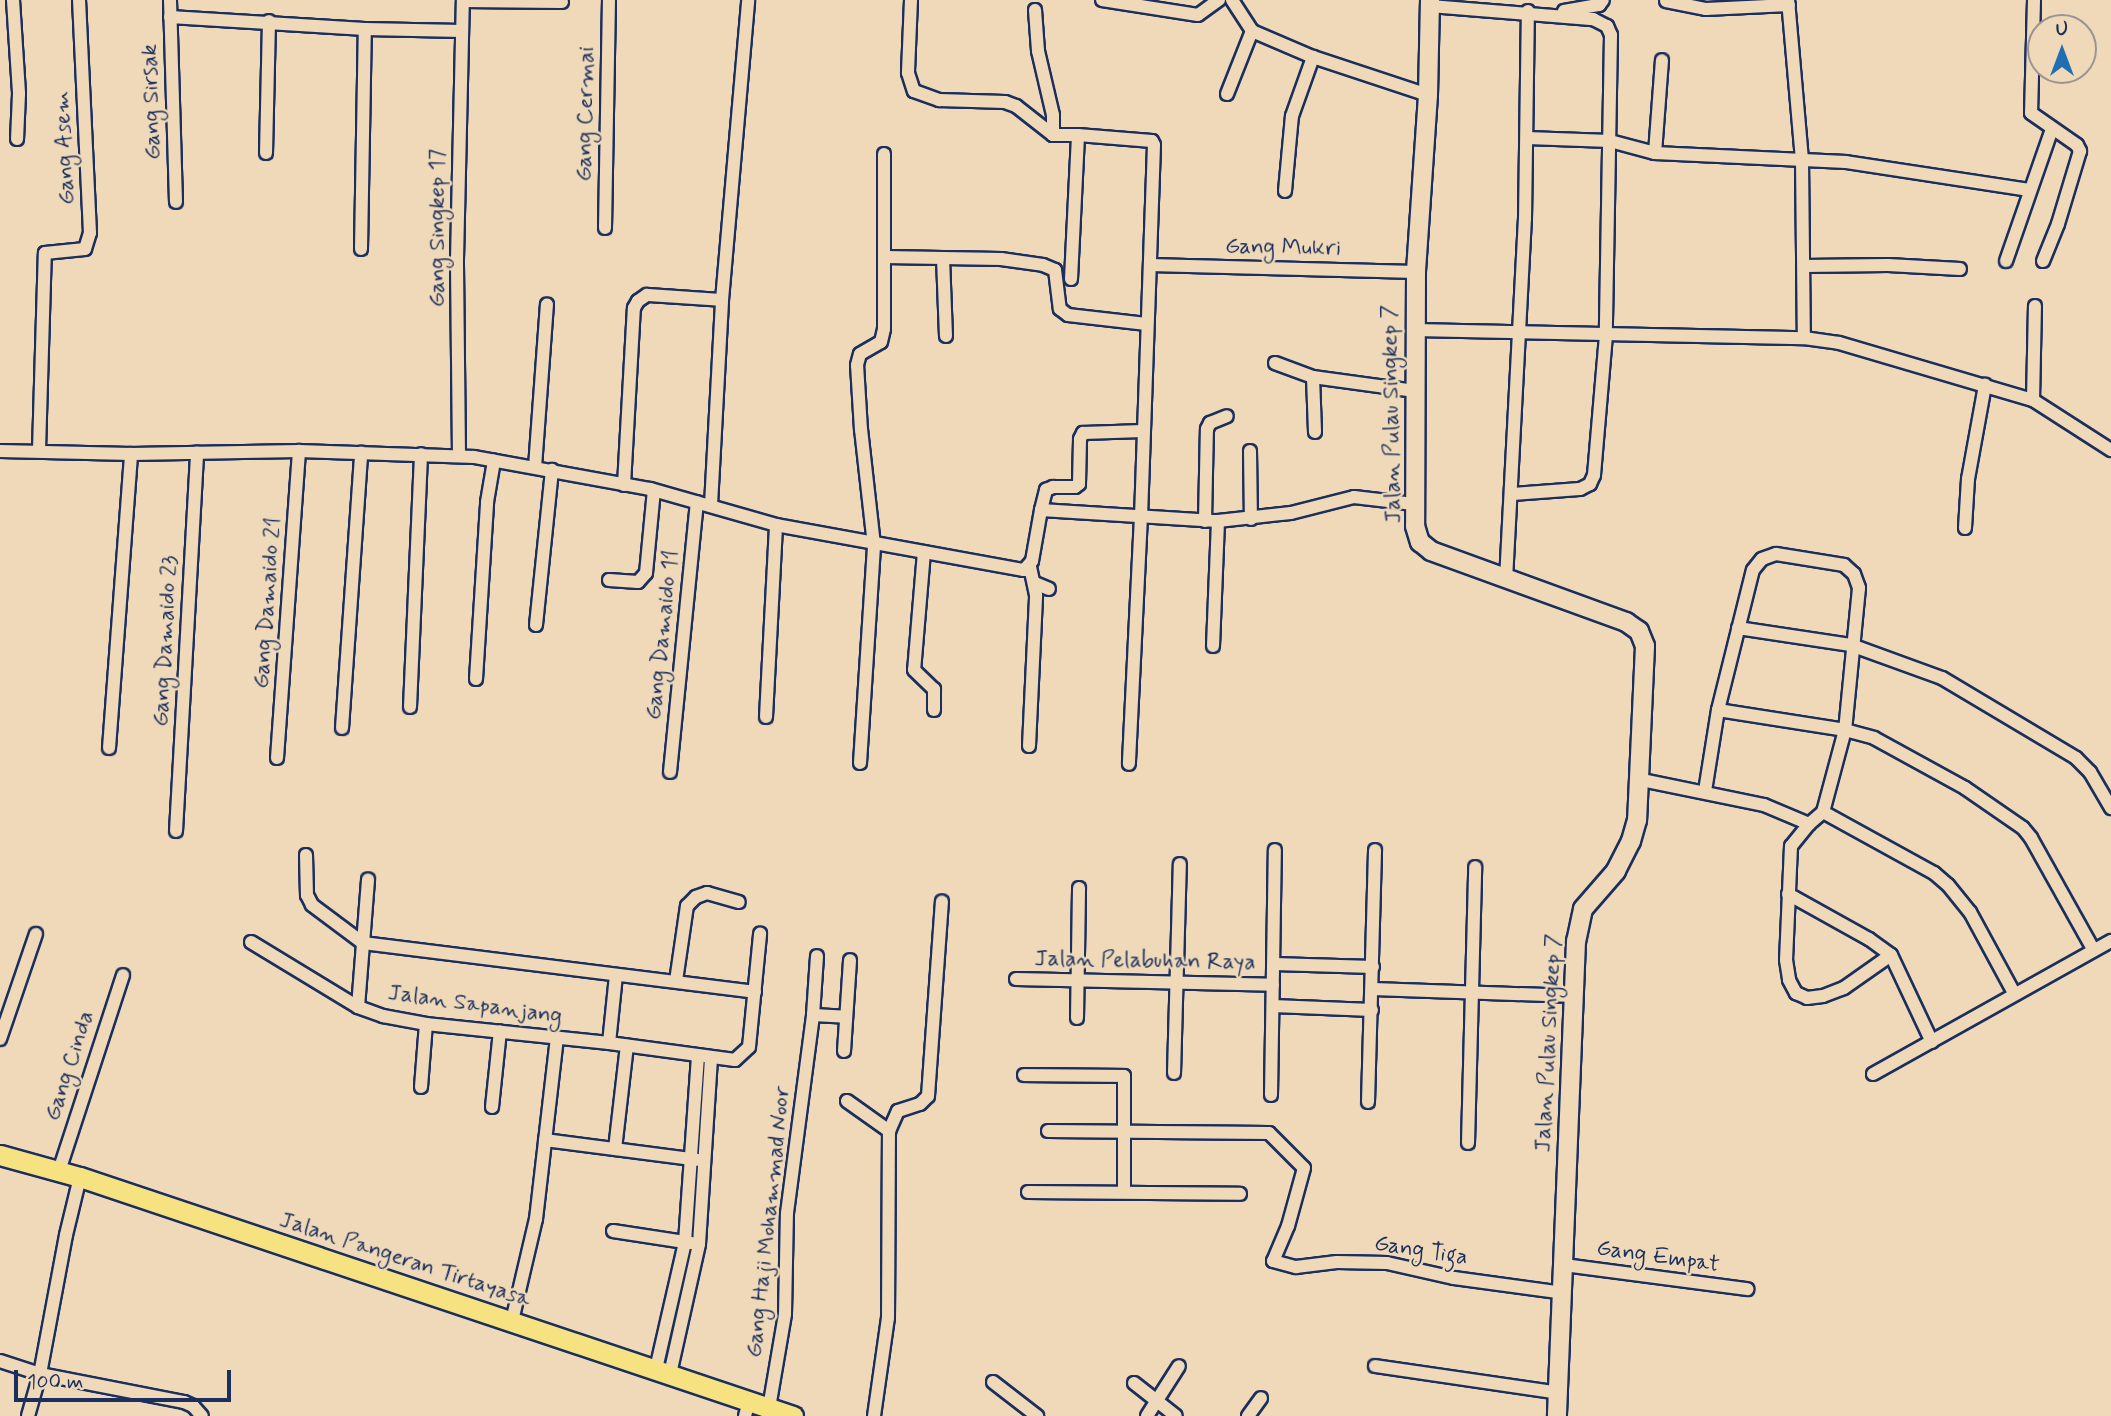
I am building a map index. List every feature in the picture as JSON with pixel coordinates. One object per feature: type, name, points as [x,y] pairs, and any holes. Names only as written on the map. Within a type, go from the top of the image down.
[{"type":"main road","name":"Jalan Pangeran Tirtayasa","points":[[0,1155],[80,1177],[663,1372],[747,1408],[769,1408],[793,1416]]},
{"type":"street","name":"Gang Asem","points":[[13,0],[19,94],[17,139]]},
{"type":"street","name":"Gang Asem","points":[[39,450],[44,257],[45,253],[85,249],[90,233],[79,0]]},
{"type":"street","name":"Gang Sirsak","points":[[170,0],[176,202]]},
{"type":"street","points":[[463,0],[562,2]]},
{"type":"street","name":"Gang Singkep 17","points":[[459,456],[457,259],[463,0]]},
{"type":"street","name":"Gang Cermai","points":[[605,228],[610,0]]},
{"type":"street","points":[[711,505],[722,300],[748,0]]},
{"type":"street","points":[[911,0],[908,73],[914,91],[939,100],[1005,102],[1016,106],[1053,135],[1147,140],[1154,145],[1129,764]]},
{"type":"street","points":[[1102,0],[1198,15],[1219,0]]},
{"type":"street","points":[[1232,0],[1252,31],[1313,57],[1428,95]]},
{"type":"street","points":[[1547,14],[1599,5],[1603,0]]},
{"type":"street","points":[[2034,0],[2031,113],[2077,145],[2080,155],[2043,261]]},
{"type":"street","points":[[1666,1],[1706,9],[1788,3],[1802,160],[1804,338]]},
{"type":"street","points":[[1430,3],[1503,5],[1547,14],[1593,19],[1610,30],[1606,335],[1594,475],[1590,484],[1580,489],[1512,494]]},
{"type":"street","name":"Jalan Pulau Singkep 7","points":[[1430,3],[1428,95],[1416,272],[1414,504],[1415,526],[1420,542],[1431,551],[1626,622],[1639,632],[1645,646],[1637,820],[1631,841],[1616,871],[1583,909],[1578,924],[1557,1416]]},
{"type":"street","points":[[1035,10],[1038,51],[1053,115],[1053,135]]},
{"type":"street","points":[[1506,580],[1521,331],[1528,11]]},
{"type":"street","points":[[170,16],[365,29],[462,31]]},
{"type":"street","points":[[266,153],[269,21]]},
{"type":"street","points":[[361,249],[365,29]]},
{"type":"street","points":[[1227,94],[1252,31]]},
{"type":"street","points":[[1285,191],[1292,116],[1313,57]]},
{"type":"street","points":[[1656,153],[1662,60]]},
{"type":"street","points":[[2006,261],[2052,129]]},
{"type":"street","points":[[1071,279],[1078,135]]},
{"type":"street","points":[[1527,138],[1610,141],[1656,153],[1846,162],[2030,190]]},
{"type":"street","points":[[860,763],[874,545],[857,365],[860,354],[876,345],[883,337],[884,154]]},
{"type":"street","points":[[885,257],[1001,259],[1043,265],[1055,270],[1060,309],[1068,315],[1146,324]]},
{"type":"street","points":[[943,258],[947,337]]},
{"type":"street","name":"Gang Mukri","points":[[1150,265],[1416,272]]},
{"type":"street","points":[[1804,266],[1888,265],[1960,269]]},
{"type":"street","points":[[624,485],[634,308],[638,301],[648,295],[722,300]]},
{"type":"street","points":[[535,467],[547,304]]},
{"type":"street","points":[[2033,400],[2035,306]]},
{"type":"street","points":[[1415,330],[1804,338],[1839,343],[2033,400],[2111,450]]},
{"type":"street","points":[[1275,363],[1313,377],[1415,391]]},
{"type":"street","points":[[1313,377],[1315,432]]},
{"type":"street","points":[[1965,528],[1968,479],[1985,385]]},
{"type":"street","points":[[1213,646],[1212,521],[1207,429],[1210,423],[1227,416]]},
{"type":"street","points":[[1029,746],[1035,583],[1030,567],[1046,490],[1053,487],[1075,487],[1079,484],[1080,439],[1083,432],[1143,430]]},
{"type":"street","points":[[0,451],[131,454],[299,452],[459,456],[535,467],[654,490],[776,525],[874,545],[1024,570],[1030,567]]},
{"type":"street","points":[[1250,451],[1251,519]]},
{"type":"street","name":"Gang Damaido 21","points":[[277,758],[299,452]]},
{"type":"street","name":"Gang Damaido 23","points":[[176,831],[197,453]]},
{"type":"street","points":[[342,728],[361,453]]},
{"type":"street","points":[[109,748],[131,454]]},
{"type":"street","points":[[410,707],[421,454]]},
{"type":"street","points":[[476,679],[488,502],[494,461]]},
{"type":"street","points":[[536,625],[552,470]]},
{"type":"street","points":[[609,580],[638,582],[646,573],[654,490]]},
{"type":"street","points":[[1041,510],[1212,521],[1251,519],[1354,497],[1414,504]]},
{"type":"street","name":"Gang Damaido 11","points":[[670,772],[696,502]]},
{"type":"street","points":[[766,717],[776,525]]},
{"type":"street","points":[[924,552],[915,670],[933,689],[934,710]]},
{"type":"street","points":[[1705,791],[1718,709],[1753,570],[1762,559],[1776,554],[1844,565],[1854,574],[1858,588],[1845,730],[1823,812],[1791,846],[1786,960],[1788,980],[1796,993],[1807,998],[1844,988],[1891,955]]},
{"type":"street","points":[[1035,583],[1049,590]]},
{"type":"street","points":[[1738,628],[1851,645],[1942,678],[2040,734],[2090,772],[2111,808]]},
{"type":"street","points":[[1718,709],[1845,730],[1874,738],[1930,766],[2023,828],[2093,949]]},
{"type":"street","points":[[1637,779],[1705,791],[1781,810],[1809,824]]},
{"type":"street","points":[[1823,812],[1934,873],[1948,885],[1970,912],[2014,993]]},
{"type":"street","points":[[1271,1095],[1275,850]]},
{"type":"street","points":[[1368,1102],[1375,850]]},
{"type":"street","points":[[306,855],[307,895],[312,905],[363,943],[755,992],[760,934]]},
{"type":"street","points":[[1174,1073],[1174,982],[1180,864]]},
{"type":"street","points":[[1468,1143],[1475,867]]},
{"type":"street","points":[[358,1007],[368,879]]},
{"type":"street","points":[[1077,1018],[1079,888]]},
{"type":"street","points":[[676,981],[687,906],[696,897],[707,893],[739,902]]},
{"type":"street","points":[[1788,894],[1869,939],[1891,955],[1932,1042]]},
{"type":"street","points":[[874,1416],[888,1318],[889,1130],[898,1111],[920,1104],[928,1096],[942,902]]},
{"type":"street","points":[[0,1038],[36,934]]},
{"type":"street","points":[[1873,1074],[2111,941]]},
{"type":"street","name":"Jalan Sapanjang","points":[[251,942],[358,1007],[426,1024],[610,1043],[735,1060],[750,1046],[755,992]]},
{"type":"street","name":"Gang Haji Mohammad Noor","points":[[769,1408],[785,1314],[786,1213],[813,1015],[817,956]]},
{"type":"street","points":[[844,1051],[850,960]]},
{"type":"street","name":"Jalan Pelabuhan Raya","points":[[1274,964],[1373,967]]},
{"type":"street","name":"Gang Cinda","points":[[58,1171],[123,975]]},
{"type":"street","points":[[610,1043],[616,975]]},
{"type":"street","name":"Jalan Pelabuhan Raya","points":[[1016,979],[1273,985]]},
{"type":"street","points":[[1373,989],[1574,996]]},
{"type":"street","name":"Jalan Pelabuhan Raya","points":[[1273,1006],[1372,1010]]},
{"type":"street","points":[[813,1015],[846,1017]]},
{"type":"street","points":[[421,1087],[426,1024]]},
{"type":"street","points":[[492,1107],[500,1031]]},
{"type":"street","points":[[512,1321],[536,1219],[558,1038]]},
{"type":"street","points":[[615,1149],[626,1046]]},
{"type":"street","points":[[663,1372],[697,1160],[704,1056]]},
{"type":"street","points":[[1024,1075],[1124,1076],[1124,1192]]},
{"type":"street","points":[[847,1101],[889,1130]]},
{"type":"street","points":[[1048,1131],[1124,1132]]},
{"type":"street","name":"Gang Tiga","points":[[1124,1132],[1269,1133],[1304,1168],[1288,1226],[1273,1261],[1296,1267],[1337,1262],[1387,1263],[1454,1278],[1563,1293]]},
{"type":"street","points":[[545,1140],[697,1160]]},
{"type":"street","points":[[663,1372],[699,1244],[697,1160]]},
{"type":"street","points":[[28,1416],[40,1374],[80,1177]]},
{"type":"street","points":[[1028,1192],[1240,1194]]},
{"type":"street","points":[[613,1231],[699,1244]]},
{"type":"street","name":"Gang Empat","points":[[1564,1265],[1747,1289]]},
{"type":"street","points":[[0,1361],[40,1374],[184,1402],[194,1406],[202,1416]]},
{"type":"street","points":[[1147,1416],[1179,1366]]},
{"type":"street","points":[[1376,1366],[1559,1393]]},
{"type":"street","points":[[993,1382],[1037,1416]]},
{"type":"street","points":[[1134,1383],[1156,1403],[1176,1416]]},
{"type":"street","points":[[1248,1416],[1261,1398]]}]
